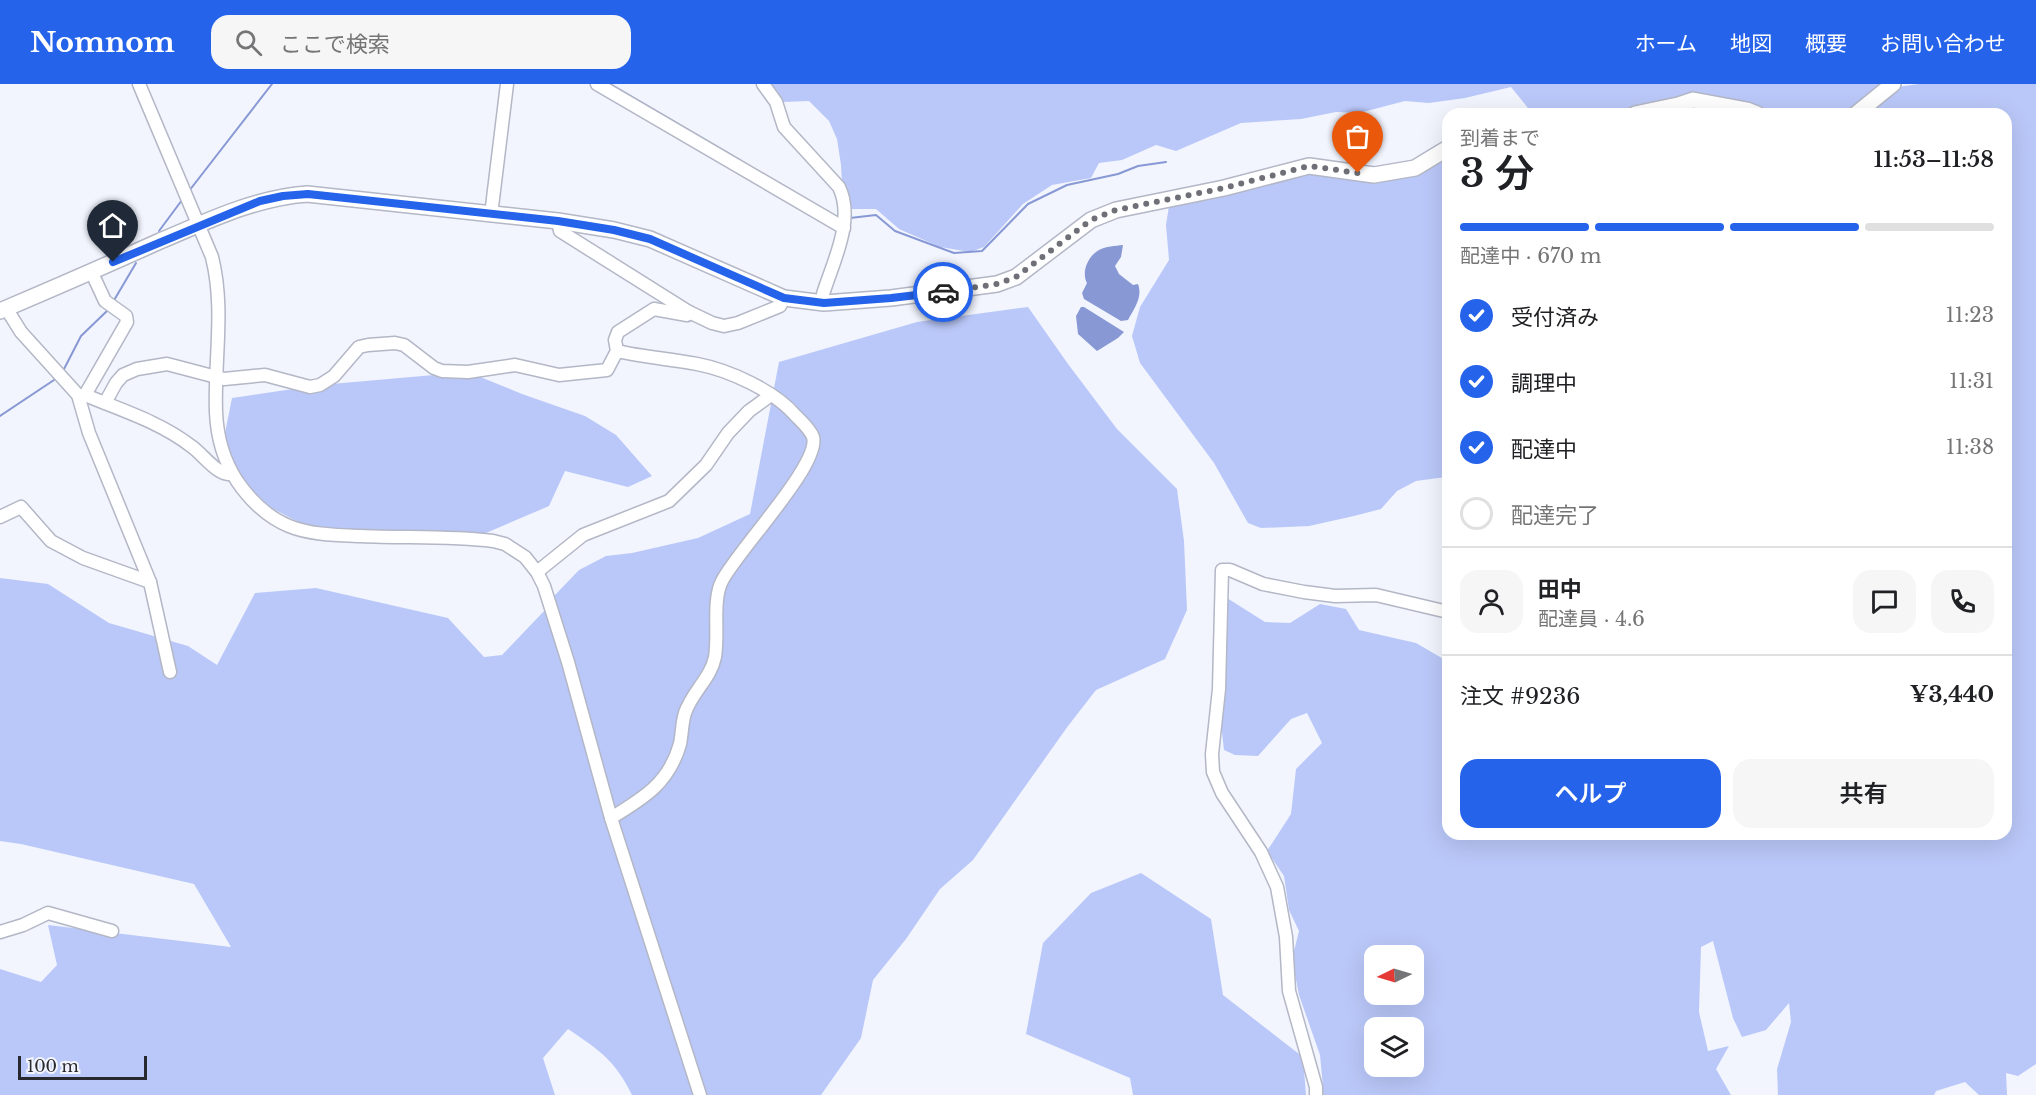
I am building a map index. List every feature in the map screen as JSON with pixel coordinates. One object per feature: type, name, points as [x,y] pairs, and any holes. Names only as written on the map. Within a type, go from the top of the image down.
[{"type":"main road","points":[[1863,108],[1893,84]]},
{"type":"main road","points":[[1664,108],[1693,99],[1731,108]]},
{"type":"main road","points":[[3,310],[260,201],[308,194],[558,221],[614,230],[650,239],[784,298],[824,303],[891,298],[997,284],[1016,277],[1091,220],[1116,210],[1224,188],[1309,166],[1374,175],[1415,168],[1442,152]]},
{"type":"street","points":[[139,84],[199,225],[216,275],[219,307],[216,405],[218,434],[232,474],[246,495],[273,518],[298,529],[330,535],[493,541],[516,550],[537,572],[544,586],[568,662],[611,818],[700,1095]]},
{"type":"street","points":[[491,215],[507,84]]},
{"type":"street","points":[[597,84],[844,228]]},
{"type":"street","points":[[763,84],[776,102],[784,127],[839,187],[843,195],[844,228],[823,294],[824,303]]},
{"type":"street","points":[[558,221],[560,231],[689,312],[712,323],[724,326],[738,324],[780,306],[784,298]]},
{"type":"street","points":[[91,271],[110,304],[126,316],[127,322],[82,395],[89,433],[150,582],[170,672]]},
{"type":"street","points":[[105,403],[123,375],[152,365],[167,364],[224,379],[265,375],[310,387],[321,385],[334,375],[359,347],[395,343],[404,345],[434,368],[442,371],[468,372],[515,365],[559,375],[607,370],[616,351],[615,340],[618,332],[654,309],[670,310],[682,315],[687,315],[689,312]]},
{"type":"street","points":[[3,310],[82,395],[150,422],[185,441],[222,473],[232,474]]},
{"type":"street","points":[[611,818],[647,796],[671,766],[679,745],[685,712],[711,671],[715,658],[718,635],[718,594],[721,583],[734,561],[799,477],[813,446],[813,437],[809,429],[792,411],[771,395],[739,377],[699,364],[616,351]]},
{"type":"street","points":[[537,572],[583,535],[669,501],[706,465],[728,433],[749,411],[771,395]]},
{"type":"street","points":[[0,517],[21,507],[51,541],[83,558],[150,582]]},
{"type":"street","points":[[1316,1095],[1316,1087],[1288,991],[1286,937],[1277,887],[1261,852],[1222,793],[1213,772],[1212,754],[1220,689],[1222,570],[1230,570],[1263,584],[1304,592],[1335,596],[1376,595],[1442,611]]},
{"type":"street","points":[[0,932],[23,925],[48,913],[112,931]]},
{"type":"shaded area","points":[[769,84],[1888,84],[1858,108],[1751,108],[1728,104],[1666,108],[1528,108],[1511,87],[1465,98],[1429,103],[1405,101],[1359,113],[1336,112],[1301,119],[1241,123],[1176,151],[1156,145],[1122,160],[1099,163],[1091,178],[1052,185],[1023,204],[984,247],[970,252],[940,247],[899,229],[876,209],[852,209],[842,184],[837,139],[829,121],[809,101],[783,102]]},
{"type":"shaded area","points":[[1919,84],[2036,84],[2036,1064],[2018,1076],[2006,1073],[2007,1095],[1979,1095],[1965,1082],[1936,1091],[1934,1095],[1778,1095],[1777,1069],[1791,1022],[1789,1003],[1766,1030],[1742,1037],[1733,1018],[1713,941],[1701,947],[1699,1012],[1708,1051],[1729,1046],[1716,1069],[1731,1095],[1321,1095],[1323,1087],[1320,1055],[1299,995],[1292,959],[1299,931],[1289,910],[1284,876],[1267,851],[1291,814],[1296,769],[1322,743],[1307,713],[1291,719],[1258,756],[1235,755],[1224,750],[1220,715],[1227,598],[1265,622],[1290,623],[1320,604],[1346,609],[1359,630],[1416,643],[1442,658],[1442,840],[2012,840],[2012,108],[1871,108],[1897,87]]},
{"type":"shaded area","points":[[1442,154],[1442,478],[1416,481],[1397,491],[1381,509],[1309,526],[1261,528],[1248,523],[1214,463],[1140,363],[1132,336],[1140,307],[1169,260],[1166,225],[1169,206],[1309,171],[1357,178]]},
{"type":"shaded area","points":[[1123,245],[1121,257],[1115,266],[1119,274],[1133,285],[1138,284],[1139,294],[1128,320],[1121,321],[1084,299],[1082,293],[1087,283],[1085,269],[1092,256],[1102,249]]},
{"type":"shaded area","points":[[1028,307],[1117,429],[1177,489],[1184,541],[1187,610],[1165,659],[1096,690],[973,860],[940,889],[906,939],[873,980],[861,1038],[821,1095],[632,1095],[612,1064],[589,1043],[568,1029],[543,1058],[555,1095],[0,1095],[0,969],[41,982],[57,965],[48,925],[231,947],[194,884],[0,841],[0,578],[48,584],[109,623],[188,646],[217,665],[255,593],[316,588],[448,618],[484,657],[502,655],[579,570],[606,556],[632,553],[698,538],[750,514],[779,362],[917,322]]},
{"type":"shaded area","points":[[1081,307],[1124,332],[1097,351],[1078,334],[1076,316]]},
{"type":"shaded area","points":[[468,372],[585,416],[616,435],[652,476],[628,487],[565,471],[549,506],[472,539],[319,533],[247,495],[222,448],[232,398],[320,385]]},
{"type":"shaded area","points":[[1141,873],[1211,919],[1223,995],[1303,1057],[1306,1095],[1133,1095],[1130,1078],[1026,1034],[1043,943],[1091,893]]},
{"type":"waterway","points":[[189,191],[272,84]]},
{"type":"waterway","points":[[610,84],[740,160]]},
{"type":"waterway","points":[[850,218],[876,215],[895,231],[954,253],[982,251],[1028,204],[1067,185],[1118,174],[1138,166],[1166,162]]},
{"type":"waterway","points":[[159,231],[182,200]]},
{"type":"waterway","points":[[113,302],[136,263]]},
{"type":"waterway","points":[[63,371],[81,336],[109,309]]},
{"type":"waterway","points":[[0,416],[57,378]]},
{"type":"way so far","points":[[943,292],[997,284],[1016,277],[1039,262],[1091,220],[1116,210],[1224,188],[1309,166],[1358,173]]},
{"type":"route","points":[[113,262],[260,201],[308,194],[558,221],[614,230],[650,239],[784,298],[824,303],[943,292]]}]
